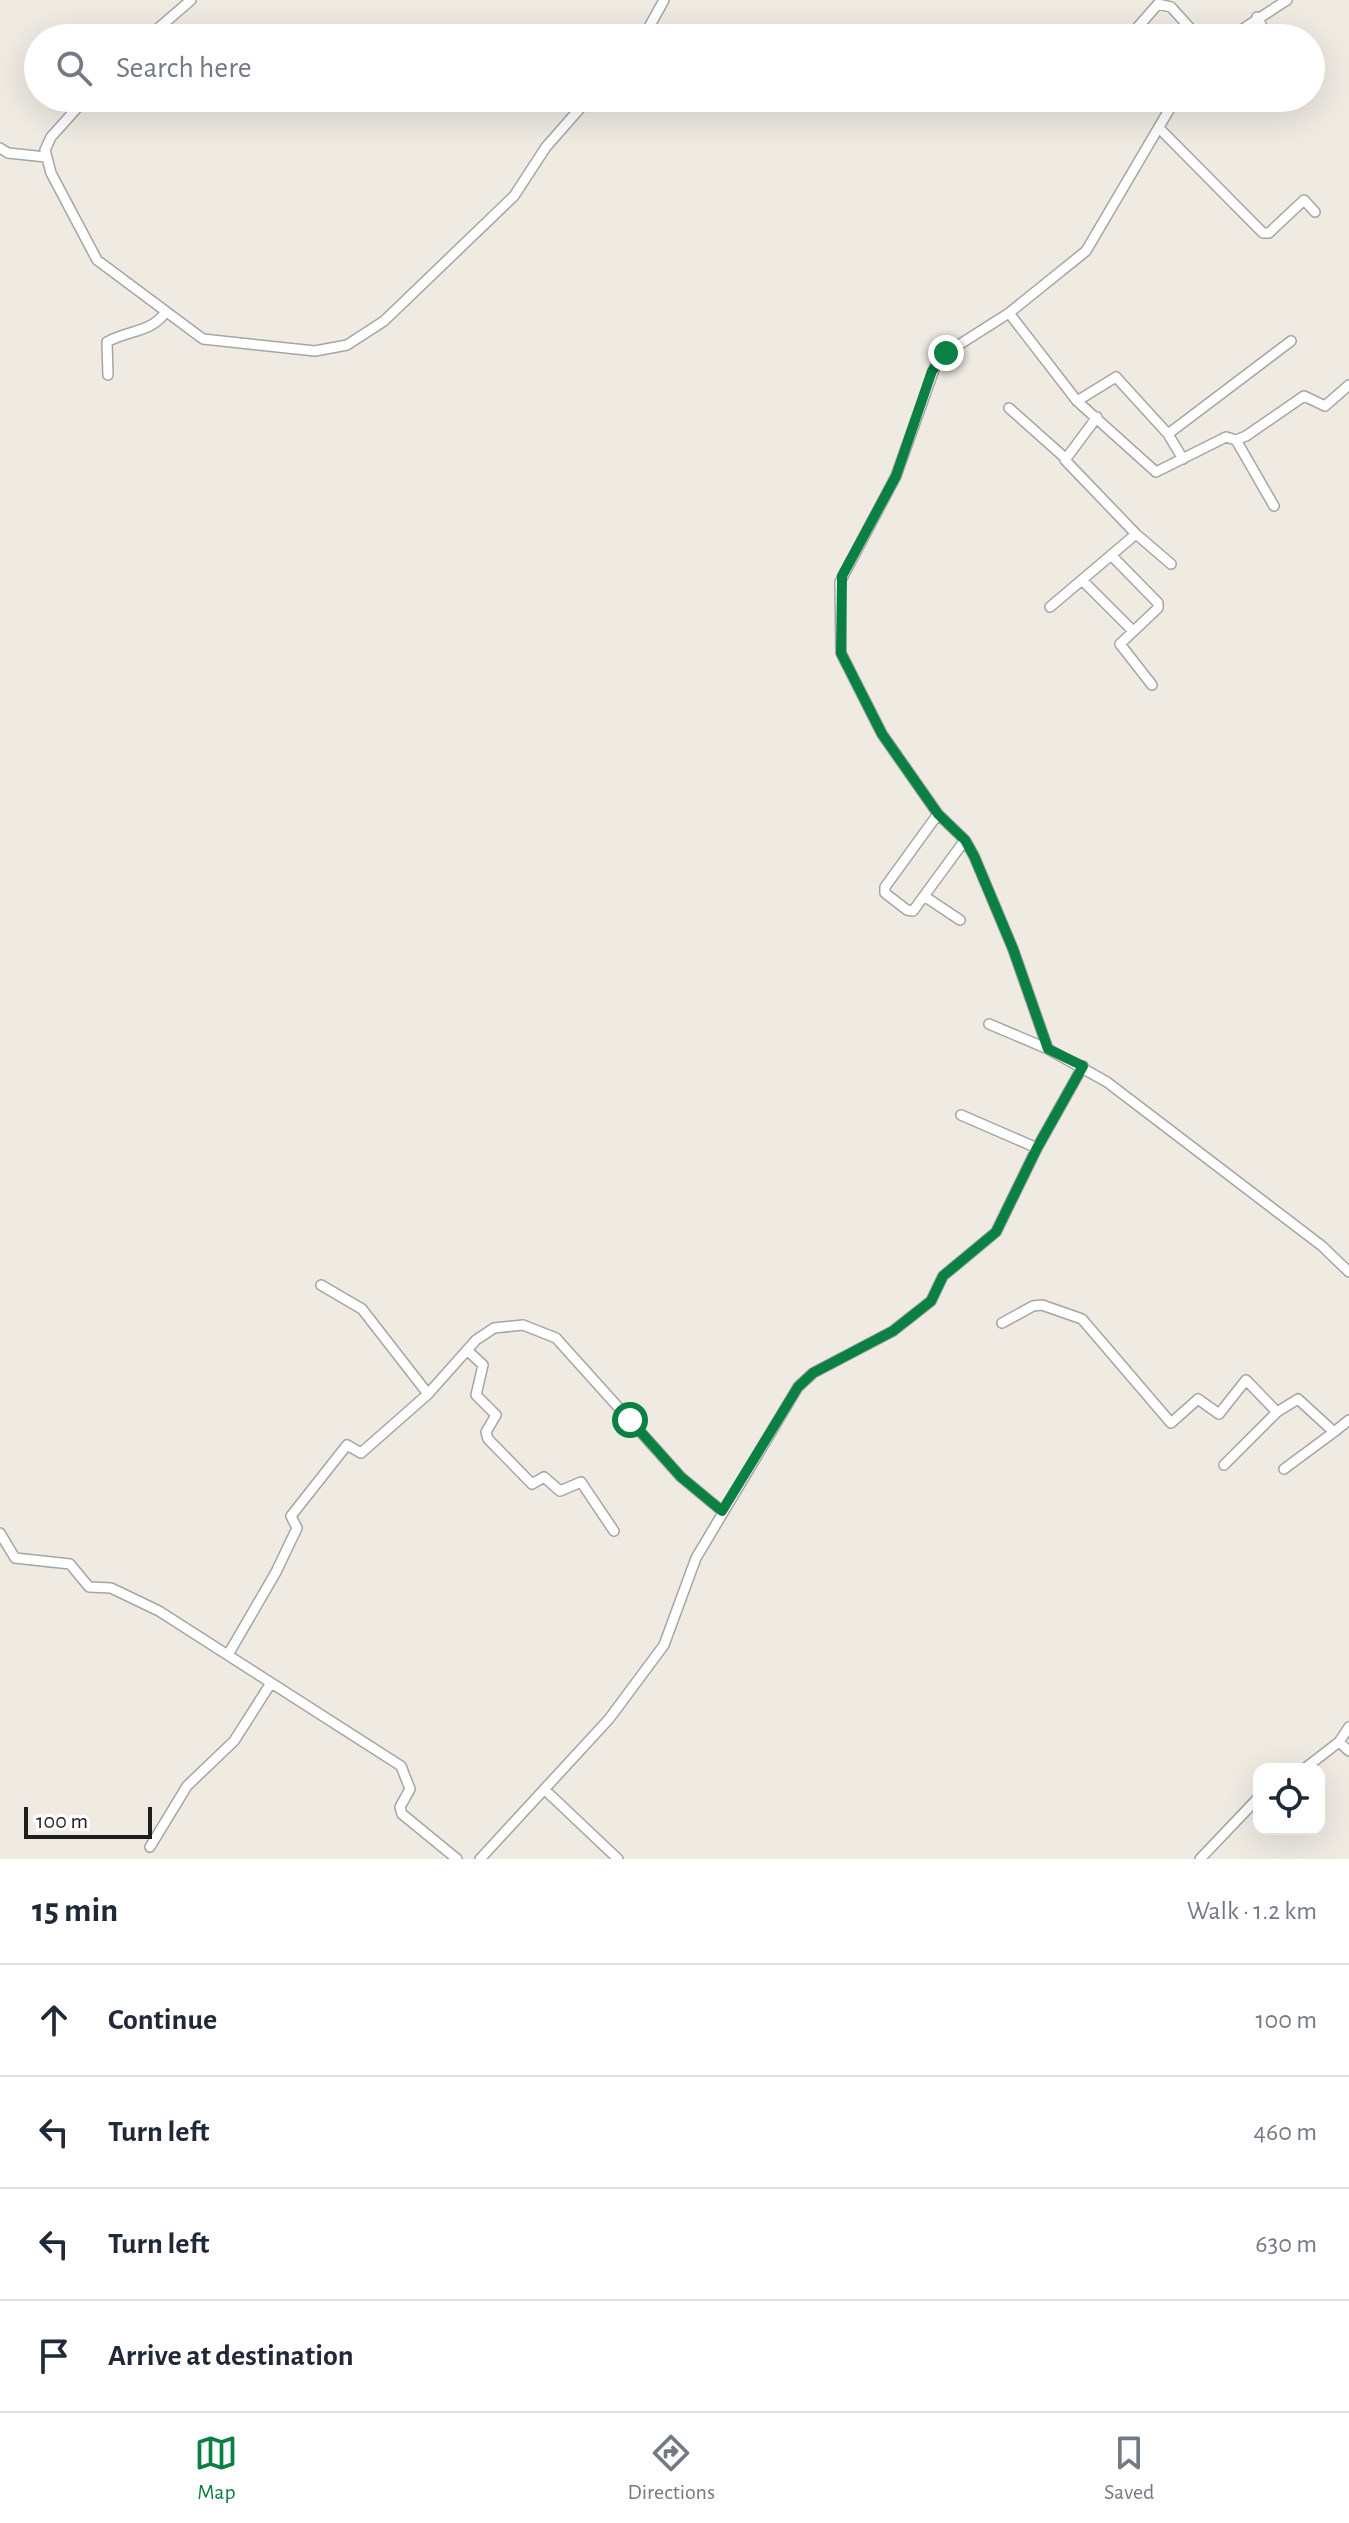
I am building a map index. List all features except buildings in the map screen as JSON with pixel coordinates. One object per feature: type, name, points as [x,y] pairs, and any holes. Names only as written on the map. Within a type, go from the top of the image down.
[{"type":"street","points":[[163,24],[191,0]]},
{"type":"street","points":[[651,24],[664,0]]},
{"type":"street","points":[[1248,24],[1287,0]]},
{"type":"street","points":[[1140,24],[1158,4],[1171,7],[1186,24]]},
{"type":"street","points":[[1257,17],[1261,24]]},
{"type":"street","points":[[73,112],[51,137],[46,157],[97,260],[197,337],[209,341],[315,351],[347,345],[384,321],[514,196],[546,147],[577,112]]},
{"type":"street","points":[[1048,1049],[1013,949],[965,840],[938,814],[882,734],[843,659],[840,582],[896,476],[936,364],[946,353],[1009,313],[1086,251],[1168,112]]},
{"type":"street","points":[[1159,128],[1263,233],[1269,233],[1304,200],[1315,212]]},
{"type":"street","points":[[0,148],[8,153],[46,157]]},
{"type":"street","points":[[108,375],[107,342],[128,332],[145,330],[165,313]]},
{"type":"street","points":[[1009,313],[1077,401],[1153,471],[1229,436],[1236,440],[1274,506]]},
{"type":"street","points":[[1168,434],[1291,341]]},
{"type":"street","points":[[1077,401],[1116,377],[1168,434],[1183,459]]},
{"type":"street","points":[[1236,440],[1304,396],[1325,406],[1349,385]]},
{"type":"street","points":[[1009,408],[1064,457],[1136,534],[1171,564]]},
{"type":"street","points":[[1064,457],[1097,417]]},
{"type":"street","points":[[1050,607],[1136,534]]},
{"type":"street","points":[[1111,555],[1158,603],[1122,639],[1121,647],[1152,685]]},
{"type":"street","points":[[1082,580],[1133,631]]},
{"type":"street","points":[[938,814],[885,887],[885,893],[907,910],[913,911],[965,840]]},
{"type":"street","points":[[924,896],[960,920]]},
{"type":"street","points":[[989,1024],[1083,1066],[1204,1154],[1322,1246],[1349,1272]]},
{"type":"street","points":[[480,1859],[609,1719],[664,1645],[691,1570],[722,1511],[798,1387],[813,1373],[893,1331],[931,1301],[943,1276],[996,1232],[1037,1148],[1083,1066]]},
{"type":"street","points":[[961,1115],[1037,1148]]},
{"type":"street","points":[[321,1285],[362,1309],[428,1394]]},
{"type":"street","points":[[1002,1323],[1033,1306],[1042,1305],[1082,1319],[1171,1423],[1198,1399],[1219,1414],[1246,1380],[1277,1412]]},
{"type":"street","points":[[229,1653],[276,1572],[297,1528],[291,1516],[347,1445],[361,1453],[428,1394],[476,1340],[503,1325],[523,1325],[556,1338],[681,1477],[722,1511]]},
{"type":"street","points":[[468,1351],[483,1365],[476,1395],[493,1408],[496,1416],[486,1432],[488,1439],[532,1484],[544,1477],[560,1491],[581,1482],[614,1531]]},
{"type":"street","points":[[1224,1465],[1277,1412],[1298,1399],[1334,1432]]},
{"type":"street","points":[[1284,1469],[1349,1420]]},
{"type":"street","points":[[1,1540],[15,1558],[74,1566],[89,1587],[111,1588],[159,1611],[401,1766],[410,1789],[400,1807],[402,1814],[457,1859]]},
{"type":"street","points":[[150,1847],[187,1786],[228,1748],[271,1683]]},
{"type":"street","points":[[1312,1763],[1339,1742],[1349,1727]]},
{"type":"street","points":[[1339,1742],[1349,1751]]},
{"type":"street","points":[[544,1789],[618,1859]]},
{"type":"street","points":[[1200,1859],[1253,1803]]},
{"type":"route","points":[[630,1420],[681,1477],[722,1511],[798,1387],[813,1373],[893,1331],[931,1301],[943,1276],[996,1232],[1037,1148],[1083,1066],[1048,1049],[1013,949],[974,856],[965,840],[938,814],[882,734],[841,653],[842,576],[896,476],[932,371],[946,353]]}]
